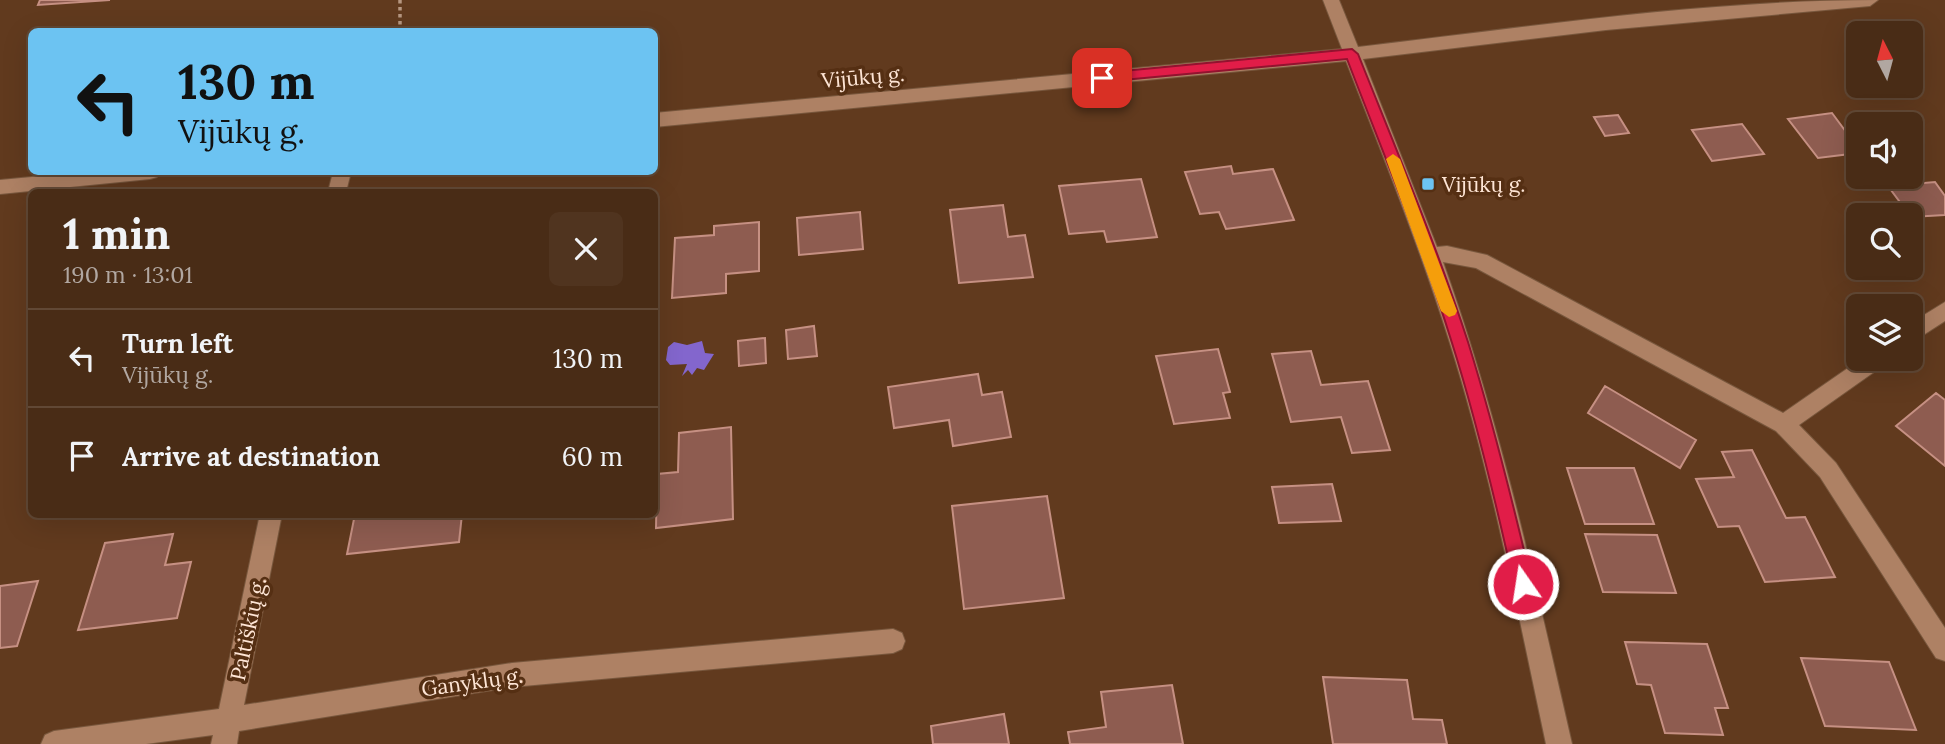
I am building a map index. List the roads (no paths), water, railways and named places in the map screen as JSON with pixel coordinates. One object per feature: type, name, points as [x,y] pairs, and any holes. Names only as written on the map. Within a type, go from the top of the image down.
[{"type":"street","points":[[1331,0],[1430,255],[1460,343],[1499,477],[1559,744]]},
{"type":"street","name":"Vijūkų g.","points":[[658,120],[1352,54],[1606,24],[1870,0]]},
{"type":"street","points":[[0,187],[120,175]]},
{"type":"street","points":[[1430,255],[1447,254],[1480,261],[1784,424],[1828,470],[1945,649]]},
{"type":"street","points":[[1923,326],[1945,310]]},
{"type":"street","points":[[1784,424],[1860,371]]},
{"type":"street","name":"Paltiškių g.","points":[[227,732],[270,518]]},
{"type":"street","name":"Ganyklų g.","points":[[54,744],[227,732],[512,675],[893,640]]},
{"type":"place","name":"Vijūkų g.","points":[[1428,184]]}]
